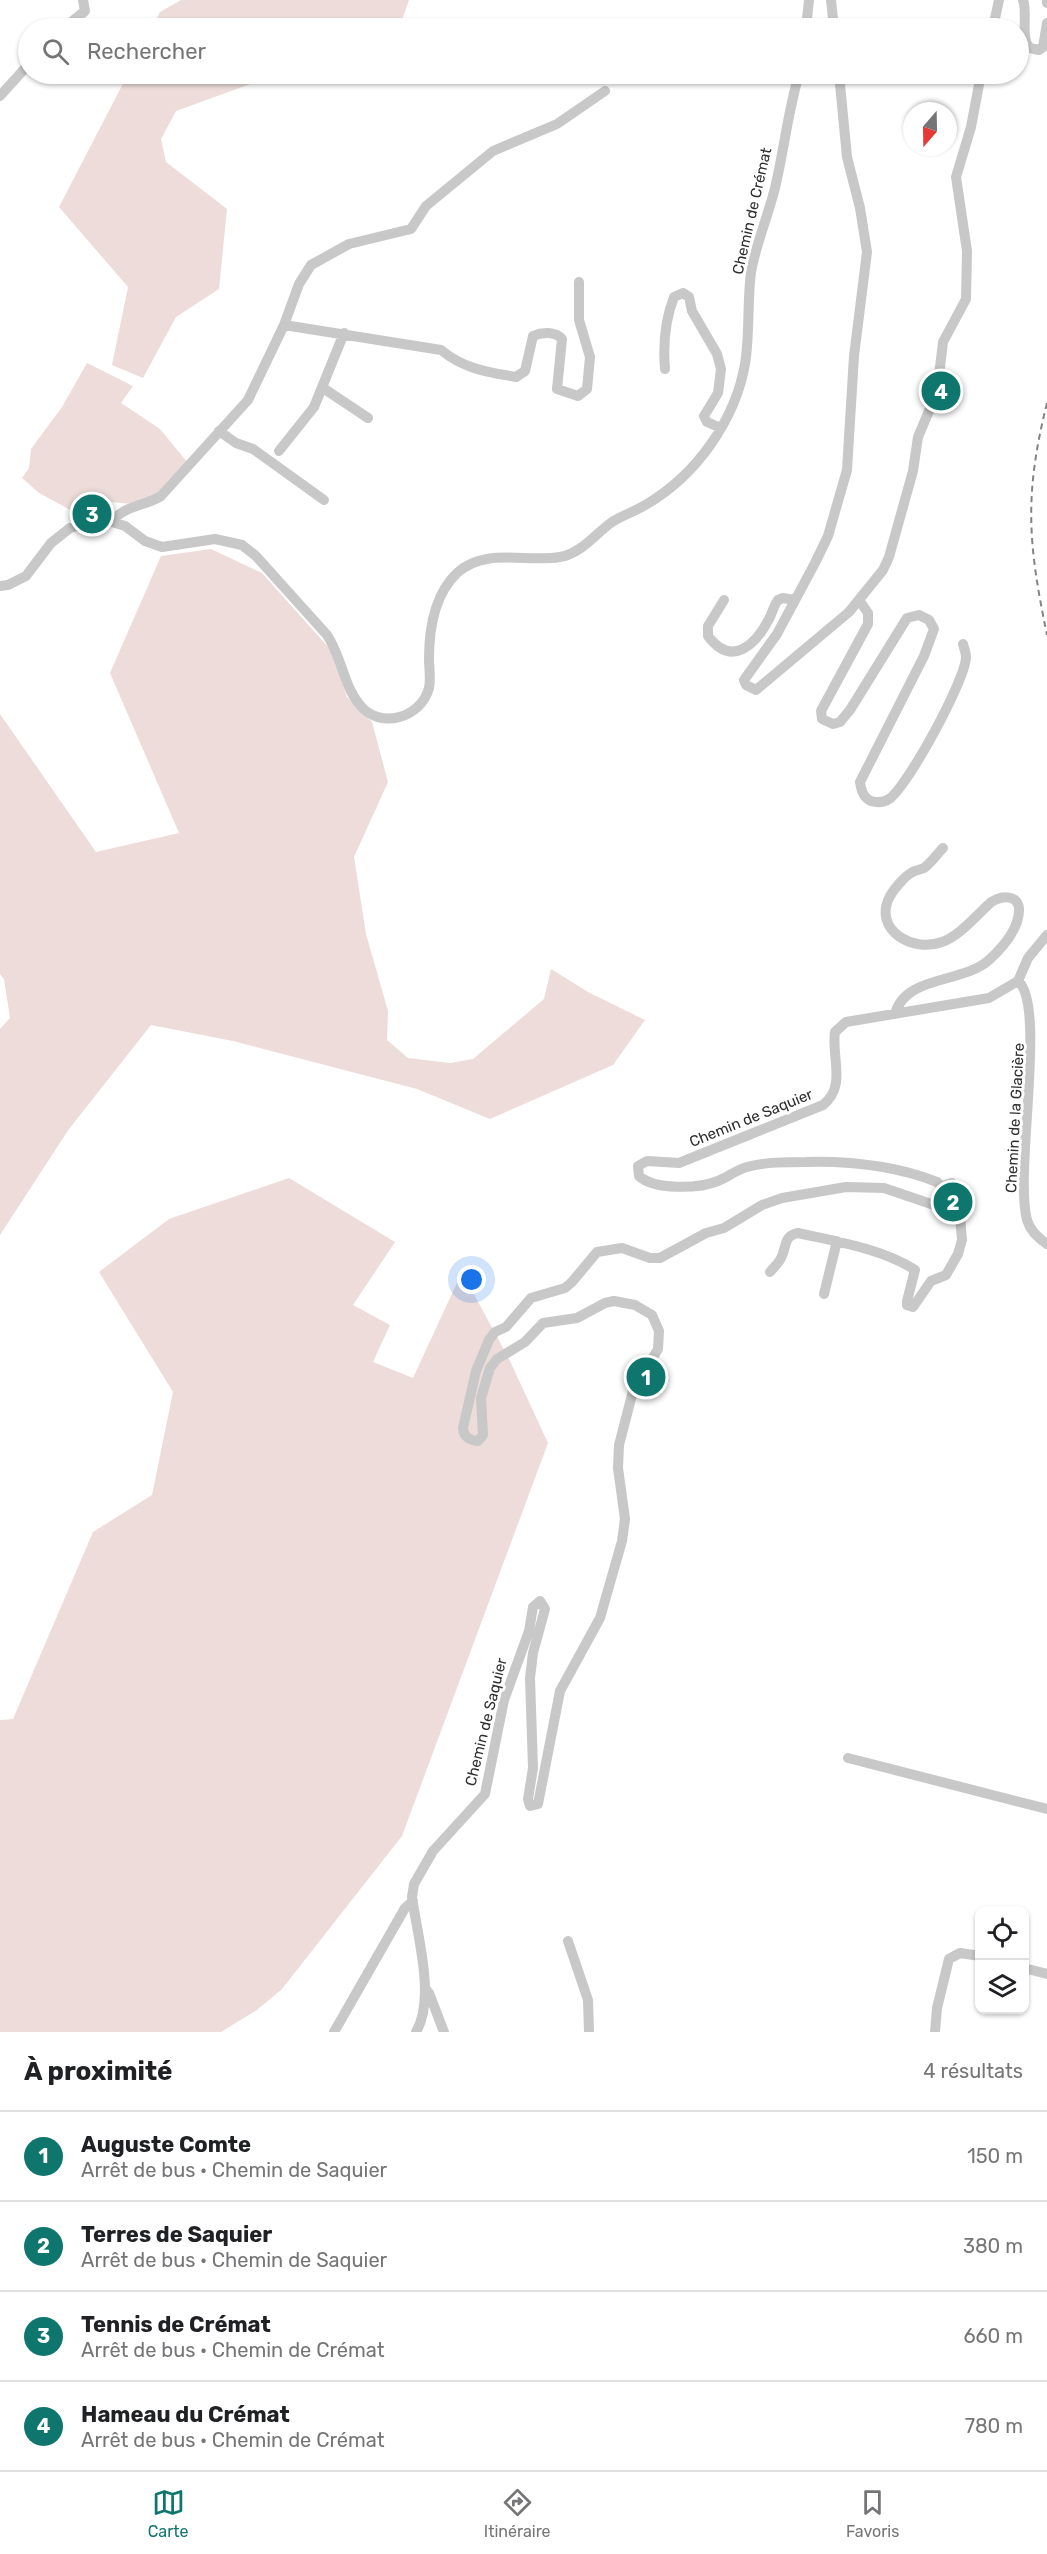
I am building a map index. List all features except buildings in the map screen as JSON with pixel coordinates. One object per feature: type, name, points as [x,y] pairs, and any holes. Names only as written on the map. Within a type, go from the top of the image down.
[{"type":"street","points":[[76,18],[85,11],[83,0]]},
{"type":"street","points":[[807,18],[809,0]]},
{"type":"street","points":[[831,0],[833,18]]},
{"type":"street","points":[[995,18],[999,0]]},
{"type":"street","points":[[1023,0],[1026,18]]},
{"type":"street","points":[[1029,47],[1040,50],[1043,47],[1047,23]]},
{"type":"street","points":[[0,96],[18,76]]},
{"type":"street","name":"Chemin de Crémat","points":[[112,522],[125,526],[145,541],[162,547],[215,539],[232,541],[249,549],[336,649],[350,691],[357,703],[376,717],[394,718],[408,714],[416,707],[429,687],[429,644],[433,617],[442,593],[459,571],[492,558],[541,559],[572,554],[612,522],[647,504],[676,482],[701,458],[721,428],[743,372],[752,271],[775,186],[789,109],[796,84]]},
{"type":"street","points":[[840,84],[847,157],[860,208],[867,262],[854,356],[845,483],[828,536],[777,634],[744,680],[750,689],[756,690],[860,600],[884,570],[889,557],[912,478],[918,437],[937,392],[943,342],[966,299],[967,251],[956,177],[971,127],[979,84]]},
{"type":"street","points":[[0,586],[8,585],[26,576],[51,543],[70,528],[95,521],[112,522],[126,510],[151,502],[161,496],[248,400],[284,325],[299,284],[311,266],[349,244],[411,229],[426,206],[493,151],[557,124],[605,91]]},
{"type":"street","points":[[284,325],[441,350],[454,361],[472,369],[516,377],[525,371],[533,336],[538,333],[554,333],[562,339],[557,389],[582,395],[587,389],[590,357],[579,320],[579,282]]},
{"type":"street","points":[[665,369],[665,335],[669,314],[674,297],[683,293],[689,297],[692,311],[719,360],[721,384],[704,416],[707,422],[721,428]]},
{"type":"street","points":[[279,451],[310,412],[323,388],[344,333]]},
{"type":"street","points":[[323,388],[368,418]]},
{"type":"street","points":[[219,431],[236,443],[253,449],[324,500]]},
{"type":"street","points":[[724,600],[708,626],[708,636],[727,653],[733,653],[742,649],[762,630],[778,600],[783,598],[795,600]]},
{"type":"street","points":[[860,600],[868,613],[868,624],[820,711],[822,719],[833,724],[840,722],[850,710],[907,618],[919,615],[929,620],[934,630],[924,656],[860,782],[862,792],[868,800],[879,803],[890,799],[917,765],[950,699],[966,659],[963,644]]},
{"type":"street","points":[[895,1014],[898,1003],[910,991],[957,978],[988,961],[1012,932],[1018,917],[1018,906],[1015,902],[1000,897],[994,898],[971,921],[943,942],[925,945],[910,943],[897,936],[888,925],[886,915],[891,895],[911,873],[923,869],[943,848]]},
{"type":"street","points":[[1018,984],[1028,958],[1047,935]]},
{"type":"street","name":"Chemin de Saquier","points":[[416,2032],[424,2006],[425,1988],[413,1901],[414,1884],[428,1858],[485,1794],[507,1690],[529,1631],[533,1607],[540,1601],[544,1605],[544,1613],[533,1653],[530,1678],[533,1768],[528,1798],[530,1806],[538,1804],[560,1691],[600,1618],[622,1541],[625,1519],[618,1458],[627,1406],[633,1391],[656,1355],[660,1338],[657,1323],[652,1315],[624,1302],[605,1303],[585,1316],[543,1323],[525,1342],[497,1359],[490,1368],[481,1398],[483,1435],[478,1441],[474,1441],[465,1435],[463,1428],[476,1371],[489,1340],[495,1332],[506,1327],[531,1298],[565,1288],[597,1252],[608,1248],[622,1248],[650,1258],[660,1258],[706,1233],[724,1227],[762,1205],[782,1198],[846,1187],[869,1186],[899,1191],[934,1205],[942,1203],[946,1198],[943,1186],[922,1176],[845,1162],[761,1165],[736,1171],[712,1183],[671,1186],[652,1185],[639,1176],[638,1166],[643,1161],[679,1163],[823,1105],[830,1100],[836,1084],[834,1036],[837,1028],[854,1020],[989,998],[1018,984]]},
{"type":"street","name":"Chemin de la Glacière","points":[[1018,984],[1032,1006],[1034,1054],[1026,1131],[1025,1208],[1031,1230],[1047,1244]]},
{"type":"street","points":[[770,1272],[782,1257],[786,1240],[793,1234],[837,1241],[912,1268],[915,1274],[907,1301],[910,1307],[913,1307],[931,1281],[946,1275],[958,1254],[962,1240],[958,1192],[952,1183],[943,1186]]},
{"type":"street","points":[[824,1294],[837,1241]]},
{"type":"street","points":[[848,1758],[1047,1809]]},
{"type":"street","points":[[334,2032],[405,1908],[413,1901]]},
{"type":"street","points":[[568,1941],[588,2000],[589,2032]]},
{"type":"street","points":[[935,2032],[937,2008],[949,1959],[960,1953],[975,1955]]},
{"type":"street","points":[[1029,1969],[1047,1974]]},
{"type":"street","points":[[425,1988],[444,2032]]},
{"type":"shaded area","points":[[181,0],[409,0],[403,18],[157,18],[160,12]]},
{"type":"shaded area","points":[[123,84],[250,84],[176,111],[161,139],[166,162],[227,209],[219,289],[176,317],[143,378],[112,365],[128,287],[59,207]]},
{"type":"shaded area","points":[[87,363],[133,386],[121,403],[160,429],[187,462],[160,491],[148,498],[132,504],[110,502],[78,514],[39,493],[22,478],[29,468],[31,449],[62,407]]},
{"type":"shaded area","points":[[211,549],[262,573],[330,649],[347,697],[372,722],[388,782],[354,857],[366,934],[388,1011],[387,1040],[408,1058],[450,1063],[473,1059],[544,999],[551,969],[588,992],[645,1020],[613,1065],[490,1119],[417,1089],[233,1041],[151,1025],[69,1129],[0,1235],[0,1029],[10,1018],[4,979],[0,974],[0,714],[96,852],[179,833],[110,673],[161,556]]},
{"type":"shaded area","points":[[289,1178],[395,1242],[353,1305],[390,1325],[373,1362],[413,1378],[462,1272],[510,1361],[548,1443],[402,1836],[282,1989],[257,2010],[221,2032],[0,2032],[0,1720],[13,1719],[93,1532],[152,1495],[173,1392],[99,1272],[169,1219]]},
{"type":"railway","points":[[1047,403],[1035,465],[1031,519],[1036,573],[1047,635]]},
{"type":"place","name":"Hameau du Crémat","points":[[941,391]]},
{"type":"place","name":"Tennis de Crémat","points":[[92,514]]},
{"type":"place","name":"Terres de Saquier","points":[[953,1202]]},
{"type":"place","name":"Auguste Comte","points":[[646,1377]]}]
